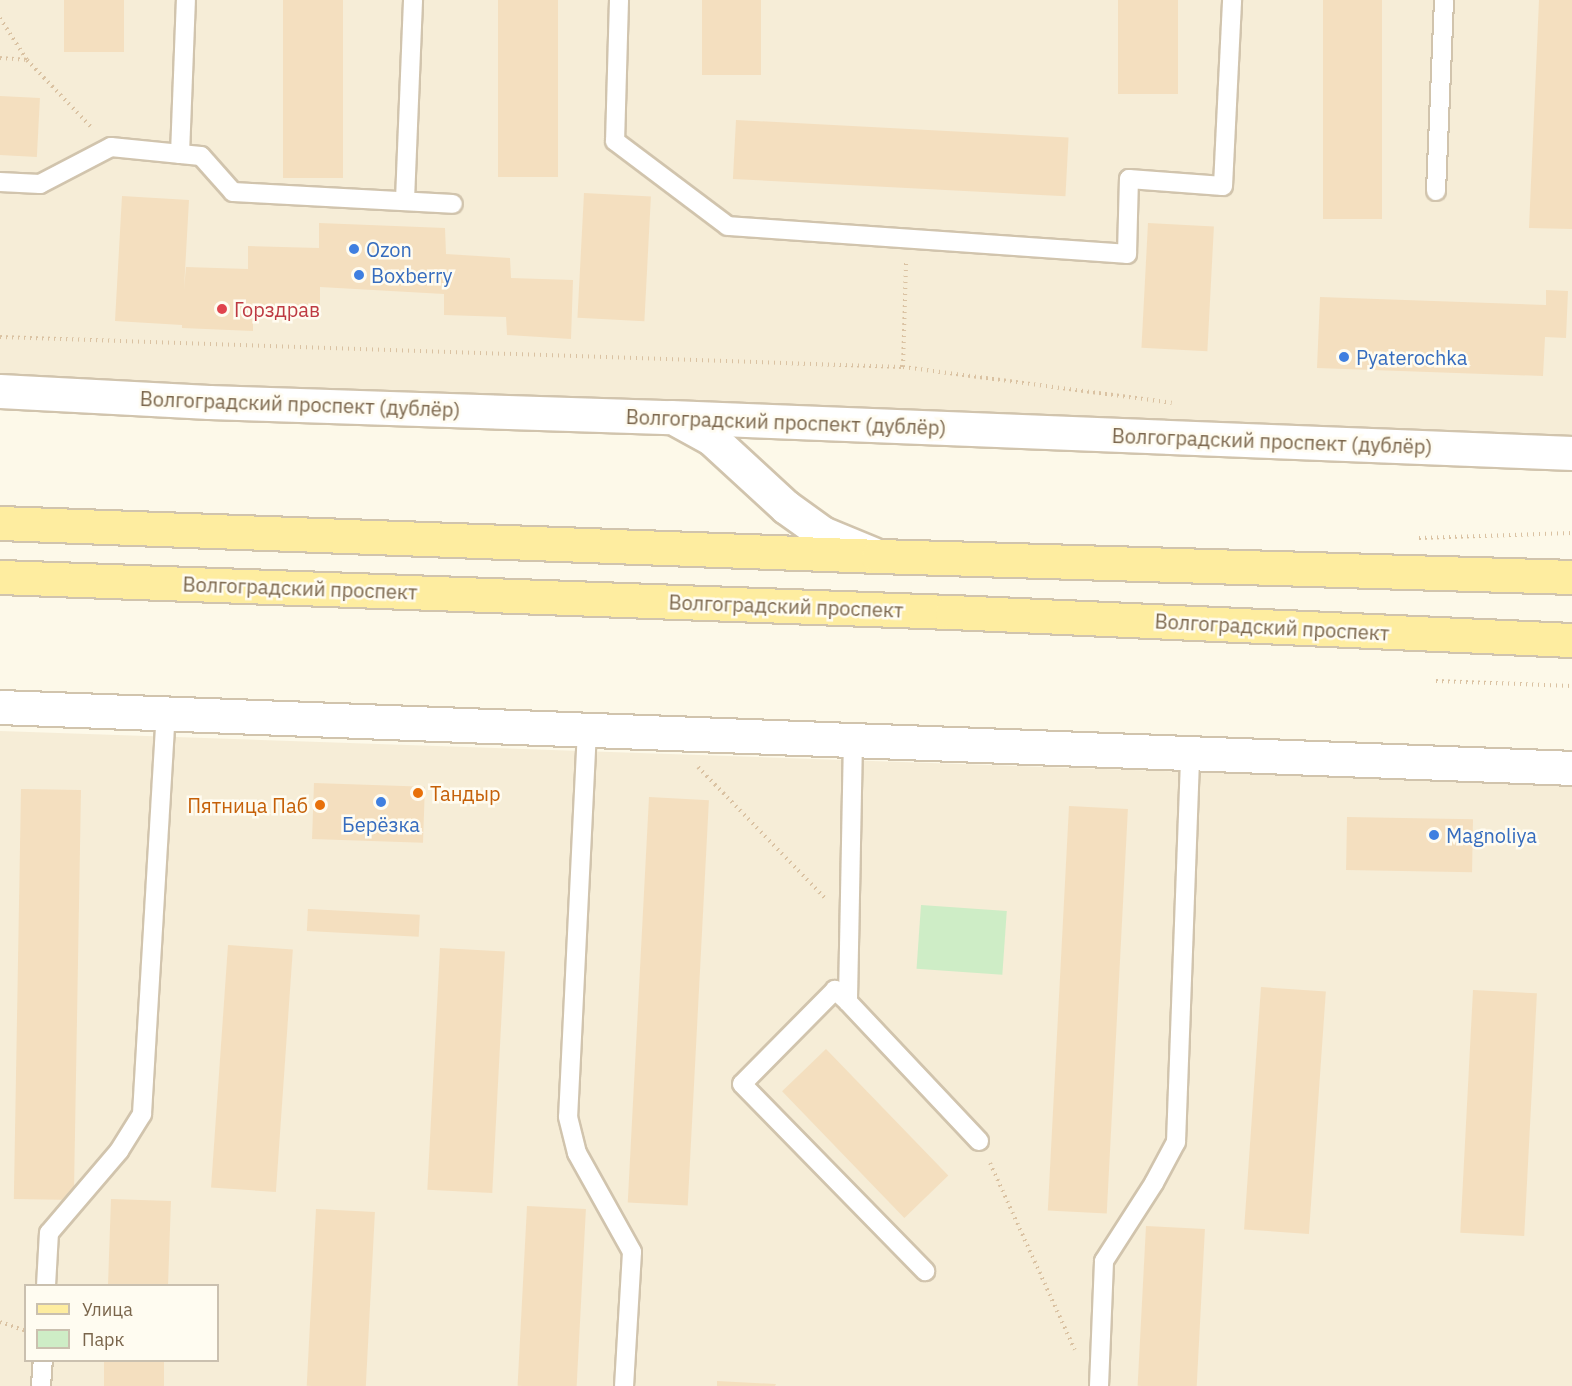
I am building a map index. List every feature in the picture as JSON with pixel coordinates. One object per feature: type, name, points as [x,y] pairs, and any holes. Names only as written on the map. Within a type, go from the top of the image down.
[{"type":"main road","points":[[0,523],[878,556],[1572,577]]},
{"type":"main road","name":"Волгоградский проспект","points":[[0,577],[952,612],[1572,640]]},
{"type":"street","name":"Волгоградский проспект (дублёр)","points":[[0,391],[209,402],[671,417],[1572,453]]},
{"type":"street","points":[[671,417],[695,427],[711,438],[786,507],[822,533],[878,556]]},
{"type":"street","points":[[0,707],[166,715],[1190,751],[1572,768]]},
{"type":"lane","points":[[180,154],[186,0]]},
{"type":"lane","points":[[405,200],[413,0]]},
{"type":"lane","points":[[619,0],[615,141],[728,226],[1126,254],[1129,179],[1224,186],[1232,0]]},
{"type":"lane","points":[[1436,191],[1444,0]]},
{"type":"lane","points":[[0,182],[40,184],[111,147],[201,156],[232,192],[453,204]]},
{"type":"lane","points":[[46,1284],[49,1233],[119,1151],[142,1114],[166,715]]},
{"type":"lane","points":[[587,730],[568,1117],[577,1153],[632,1252],[624,1386]]},
{"type":"lane","points":[[848,1002],[853,739]]},
{"type":"lane","points":[[1099,1377],[1104,1261],[1154,1184],[1176,1142],[1190,751]]},
{"type":"lane","points":[[925,1271],[742,1084],[835,990],[979,1141]]},
{"type":"lane","points":[[41,1386],[43,1362]]},
{"type":"path","points":[[0,18],[27,60],[111,147]]},
{"type":"path","points":[[0,58],[27,60]]},
{"type":"path","points":[[903,367],[907,239]]},
{"type":"path","points":[[0,337],[903,367],[1183,404]]},
{"type":"path","points":[[1419,538],[1572,533]]},
{"type":"path","points":[[1436,681],[1572,686]]},
{"type":"path","points":[[695,764],[849,924]]},
{"type":"path","points":[[979,1141],[1078,1355],[1099,1377]]},
{"type":"path","points":[[0,1322],[24,1330]]},
{"type":"shaded area","points":[[0,0],[1572,0],[1572,439],[0,377]]},
{"type":"shaded area","points":[[0,731],[1572,785],[1572,1386],[0,1386]]},
{"type":"green space","points":[[921,905],[1007,911],[1002,975],[917,969]]},
{"type":"building","points":[[64,0],[124,0],[124,52],[64,52]]},
{"type":"building","points":[[283,0],[343,0],[343,178],[283,178]]},
{"type":"building","points":[[498,0],[558,0],[558,177],[498,177]]},
{"type":"building","points":[[702,0],[761,0],[761,75],[702,75]]},
{"type":"building","points":[[1118,0],[1178,0],[1178,94],[1118,94]]},
{"type":"building","points":[[1323,0],[1382,0],[1382,219],[1323,219]]},
{"type":"building","points":[[1539,0],[1572,0],[1572,229],[1529,228]]},
{"type":"building","points":[[0,96],[40,98],[37,157],[0,155]]},
{"type":"building","points":[[736,120],[1069,137],[1065,196],[733,179]]},
{"type":"building","points":[[584,193],[651,197],[644,321],[577,318]]},
{"type":"building","points":[[122,196],[189,200],[184,289],[186,267],[248,269],[248,246],[319,248],[319,223],[445,228],[446,254],[510,258],[511,278],[573,280],[571,339],[507,335],[506,317],[444,315],[444,294],[320,287],[320,311],[253,308],[253,331],[182,328],[182,325],[115,321]]},
{"type":"building","points":[[1148,223],[1214,226],[1207,351],[1141,348]]},
{"type":"building","points":[[1546,290],[1568,291],[1566,338],[1545,337],[1543,376],[1317,368],[1320,297],[1546,305]]},
{"type":"building","points":[[314,783],[425,787],[423,843],[312,839]]},
{"type":"building","points":[[21,789],[81,790],[74,1200],[14,1199]]},
{"type":"building","points":[[649,797],[709,800],[688,1206],[628,1202]]},
{"type":"building","points":[[1069,806],[1128,809],[1107,1214],[1048,1210]]},
{"type":"building","points":[[1347,817],[1473,819],[1472,872],[1346,870]]},
{"type":"building","points":[[308,909],[420,915],[419,937],[307,931]]},
{"type":"building","points":[[228,945],[293,950],[276,1192],[211,1187]]},
{"type":"building","points":[[440,948],[505,951],[492,1193],[427,1190]]},
{"type":"building","points":[[1261,987],[1326,992],[1309,1234],[1244,1229]]},
{"type":"building","points":[[1473,990],[1537,993],[1524,1236],[1460,1233]]},
{"type":"building","points":[[826,1049],[948,1176],[904,1218],[782,1091]]},
{"type":"building","points":[[111,1199],[171,1201],[168,1284],[108,1284]]},
{"type":"building","points":[[527,1206],[586,1209],[577,1386],[518,1386]]},
{"type":"building","points":[[316,1209],[375,1212],[366,1386],[307,1386]]},
{"type":"building","points":[[1146,1226],[1205,1229],[1197,1386],[1138,1386]]},
{"type":"building","points":[[104,1362],[164,1362],[164,1386],[104,1386]]},
{"type":"building","points":[[717,1381],[776,1384],[775,1386],[717,1386]]},
{"type":"place","name":"Ozon","points":[[354,249]]},
{"type":"place","name":"Boxberry","points":[[359,275]]},
{"type":"place","name":"Горздрав","points":[[222,309]]},
{"type":"place","name":"Pyaterochka","points":[[1344,357]]},
{"type":"place","name":"Тандыр","points":[[418,793]]},
{"type":"place","name":"Берёзка","points":[[381,802]]},
{"type":"place","name":"Пятница Паб","points":[[320,805]]},
{"type":"place","name":"Magnoliya","points":[[1434,835]]}]
